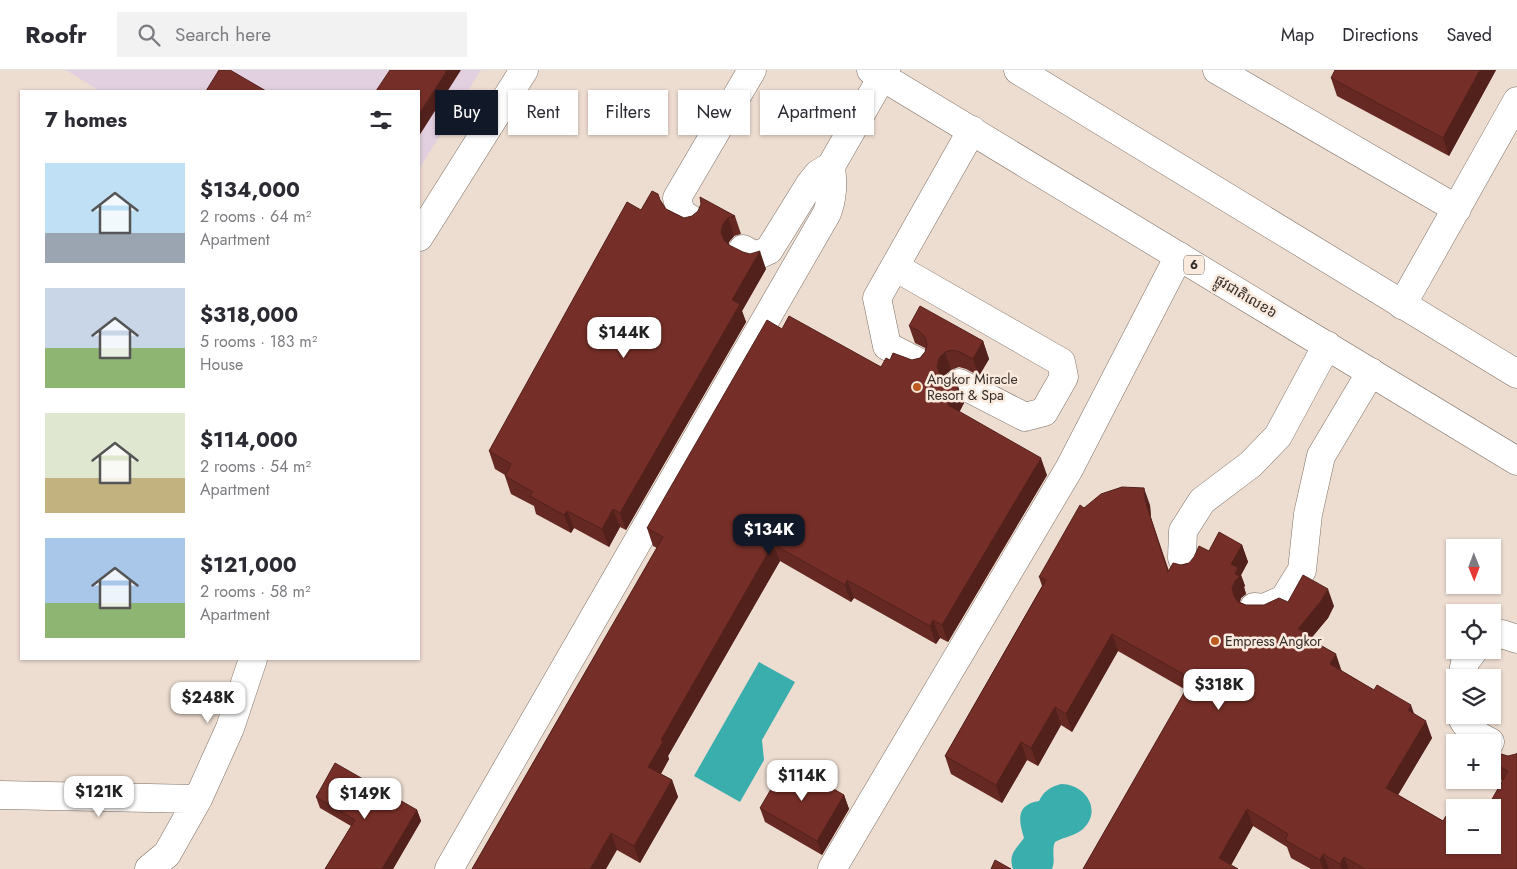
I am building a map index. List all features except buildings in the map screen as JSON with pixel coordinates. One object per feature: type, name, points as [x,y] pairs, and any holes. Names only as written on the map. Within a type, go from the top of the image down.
[{"type":"main road","points":[[420,235],[524,70]]},
{"type":"main road","points":[[692,220],[681,213],[677,198],[752,70]]},
{"type":"main road","points":[[1018,70],[1517,374]]},
{"type":"main road","points":[[1217,70],[1457,209]]},
{"type":"main road","points":[[743,249],[756,256],[769,250],[810,184],[818,174],[831,166],[880,72]]},
{"type":"main road","name":"ផ្លូវជាតិលេខ៦","points":[[880,72],[972,130],[1517,461]]},
{"type":"main road","points":[[1402,304],[1517,101]]},
{"type":"main road","points":[[918,362],[887,346],[877,298],[972,130]]},
{"type":"main road","points":[[449,869],[827,214],[834,187],[831,166]]},
{"type":"main road","points":[[832,869],[1069,468],[1179,256]]},
{"type":"main road","points":[[894,268],[1062,362],[1064,377],[1044,412],[1025,417],[959,383]]},
{"type":"main road","points":[[1187,567],[1182,558],[1183,532],[1202,500],[1251,464],[1278,436],[1327,345]]},
{"type":"main road","points":[[1254,607],[1264,608],[1284,599],[1302,570],[1308,514],[1321,456],[1371,372]]},
{"type":"main road","points":[[1501,634],[1517,640]]},
{"type":"main road","points":[[150,869],[167,854],[198,799],[230,728],[253,660]]},
{"type":"main road","points":[[1466,724],[1475,734]]},
{"type":"main road","points":[[0,795],[198,799]]},
{"type":"shaded area","points":[[66,70],[481,70],[468,90],[435,90],[435,135],[440,135],[420,167],[420,90],[98,90]]},
{"type":"water","points":[[759,662],[795,682],[762,740],[764,760],[740,802],[694,776]]},
{"type":"water","points":[[1061,784],[1070,785],[1084,793],[1091,806],[1089,822],[1080,831],[1055,842],[1052,869],[1013,869],[1012,856],[1024,838],[1020,820],[1022,810],[1031,803],[1039,801],[1048,790]]},
{"type":"place","name":"Angkor Miracle Resort & Spa","points":[[917,387]]},
{"type":"place","name":"Empress Angkor","points":[[1215,641]]}]
